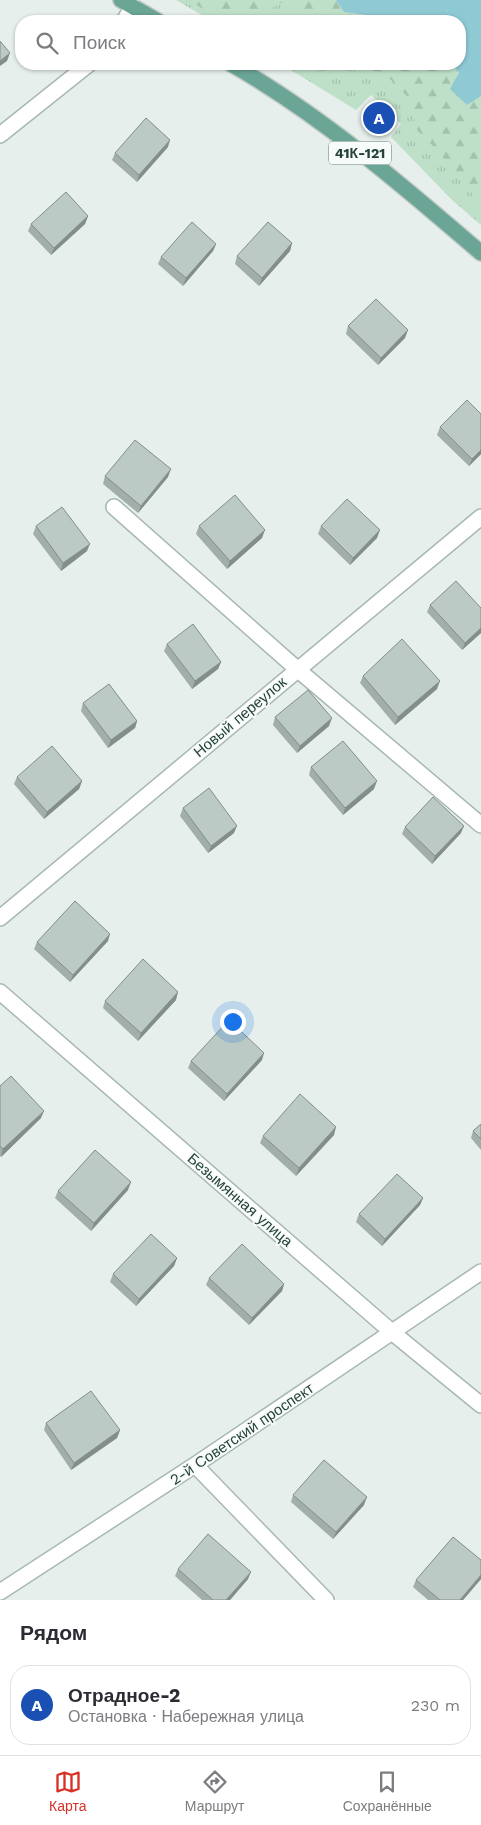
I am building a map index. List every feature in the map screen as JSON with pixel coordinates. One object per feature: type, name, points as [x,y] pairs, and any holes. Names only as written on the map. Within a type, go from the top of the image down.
[{"type":"main road","points":[[127,3],[148,15]]},
{"type":"main road","name":"41К-121","points":[[242,70],[262,81],[349,144],[481,253]]},
{"type":"street","points":[[0,135],[81,70]]},
{"type":"street","points":[[114,507],[297,669],[481,826]]},
{"type":"street","name":"Новый переулок","points":[[0,918],[481,517]]},
{"type":"street","name":"Безымянная улица","points":[[0,992],[393,1333],[481,1405]]},
{"type":"street","name":"2-й Советский проспект","points":[[0,1592],[195,1465],[481,1272]]},
{"type":"street","points":[[195,1465],[326,1600]]},
{"type":"green space","points":[[176,0],[336,0],[344,12],[356,15],[202,15]]},
{"type":"green space","points":[[188,0],[336,0],[344,12],[366,15],[298,15],[283,2],[268,10],[265,15],[214,15]]},
{"type":"green space","points":[[291,70],[454,70],[467,105],[481,96],[481,225],[452,200],[391,137],[401,124],[371,95],[356,110]]},
{"type":"green space","points":[[368,70],[457,70],[459,73],[450,89],[467,105],[481,96],[481,200],[474,196],[456,176],[440,153],[417,130],[409,98],[385,74]]},
{"type":"water","points":[[336,0],[481,0],[481,96],[467,105],[450,89],[459,73],[457,70],[466,70],[466,15],[366,15],[344,12]]},
{"type":"building","points":[[0,41],[10,53],[0,61]]},
{"type":"building","points":[[146,118],[170,140],[139,175],[115,153]]},
{"type":"building","points":[[66,192],[88,216],[54,248],[31,224]]},
{"type":"building","points":[[192,222],[216,244],[186,278],[161,257]]},
{"type":"building","points":[[268,222],[292,243],[262,278],[237,256]]},
{"type":"building","points":[[376,299],[408,330],[381,358],[348,326]]},
{"type":"building","points":[[467,400],[481,414],[481,450],[472,459],[440,427]]},
{"type":"building","points":[[135,440],[171,469],[141,506],[105,476]]},
{"type":"building","points":[[235,495],[265,530],[230,561],[199,526]]},
{"type":"building","points":[[347,499],[380,530],[353,558],[321,526]]},
{"type":"building","points":[[62,507],[90,544],[63,563],[36,526]]},
{"type":"building","points":[[456,581],[481,608],[481,628],[465,643],[430,605]]},
{"type":"building","points":[[193,624],[221,662],[195,681],[167,644]]},
{"type":"building","points":[[402,639],[440,681],[398,717],[363,676]]},
{"type":"building","points":[[109,684],[137,721],[111,740],[83,703]]},
{"type":"building","points":[[308,690],[332,718],[300,746],[275,717]]},
{"type":"building","points":[[343,741],[377,781],[345,808],[311,767]]},
{"type":"building","points":[[52,746],[82,781],[47,812],[17,777]]},
{"type":"building","points":[[209,788],[237,826],[211,846],[183,808]]},
{"type":"building","points":[[433,797],[464,826],[435,856],[405,827]]},
{"type":"building","points":[[75,901],[110,934],[73,975],[37,942]]},
{"type":"building","points":[[143,959],[178,992],[141,1033],[105,1001]]},
{"type":"building","points":[[229,1020],[264,1053],[227,1094],[191,1061]]},
{"type":"building","points":[[11,1076],[44,1111],[3,1149],[0,1146],[0,1086]]},
{"type":"building","points":[[300,1094],[336,1127],[299,1168],[263,1136]]},
{"type":"building","points":[[481,1124],[481,1139],[473,1131]]},
{"type":"building","points":[[95,1150],[131,1182],[94,1223],[58,1191]]},
{"type":"building","points":[[397,1174],[423,1198],[385,1239],[359,1214]]},
{"type":"building","points":[[151,1234],[177,1258],[139,1299],[113,1274]]},
{"type":"building","points":[[242,1244],[284,1284],[252,1318],[209,1278]]},
{"type":"building","points":[[91,1391],[120,1430],[74,1463],[46,1423]]},
{"type":"building","points":[[324,1460],[367,1497],[336,1532],[293,1495]]},
{"type":"building","points":[[208,1534],[251,1572],[226,1600],[213,1600],[178,1569]]},
{"type":"building","points":[[453,1537],[481,1560],[481,1575],[460,1600],[440,1600],[416,1580]]},
{"type":"place","name":"Отрадное-2","points":[[379,118]]}]
